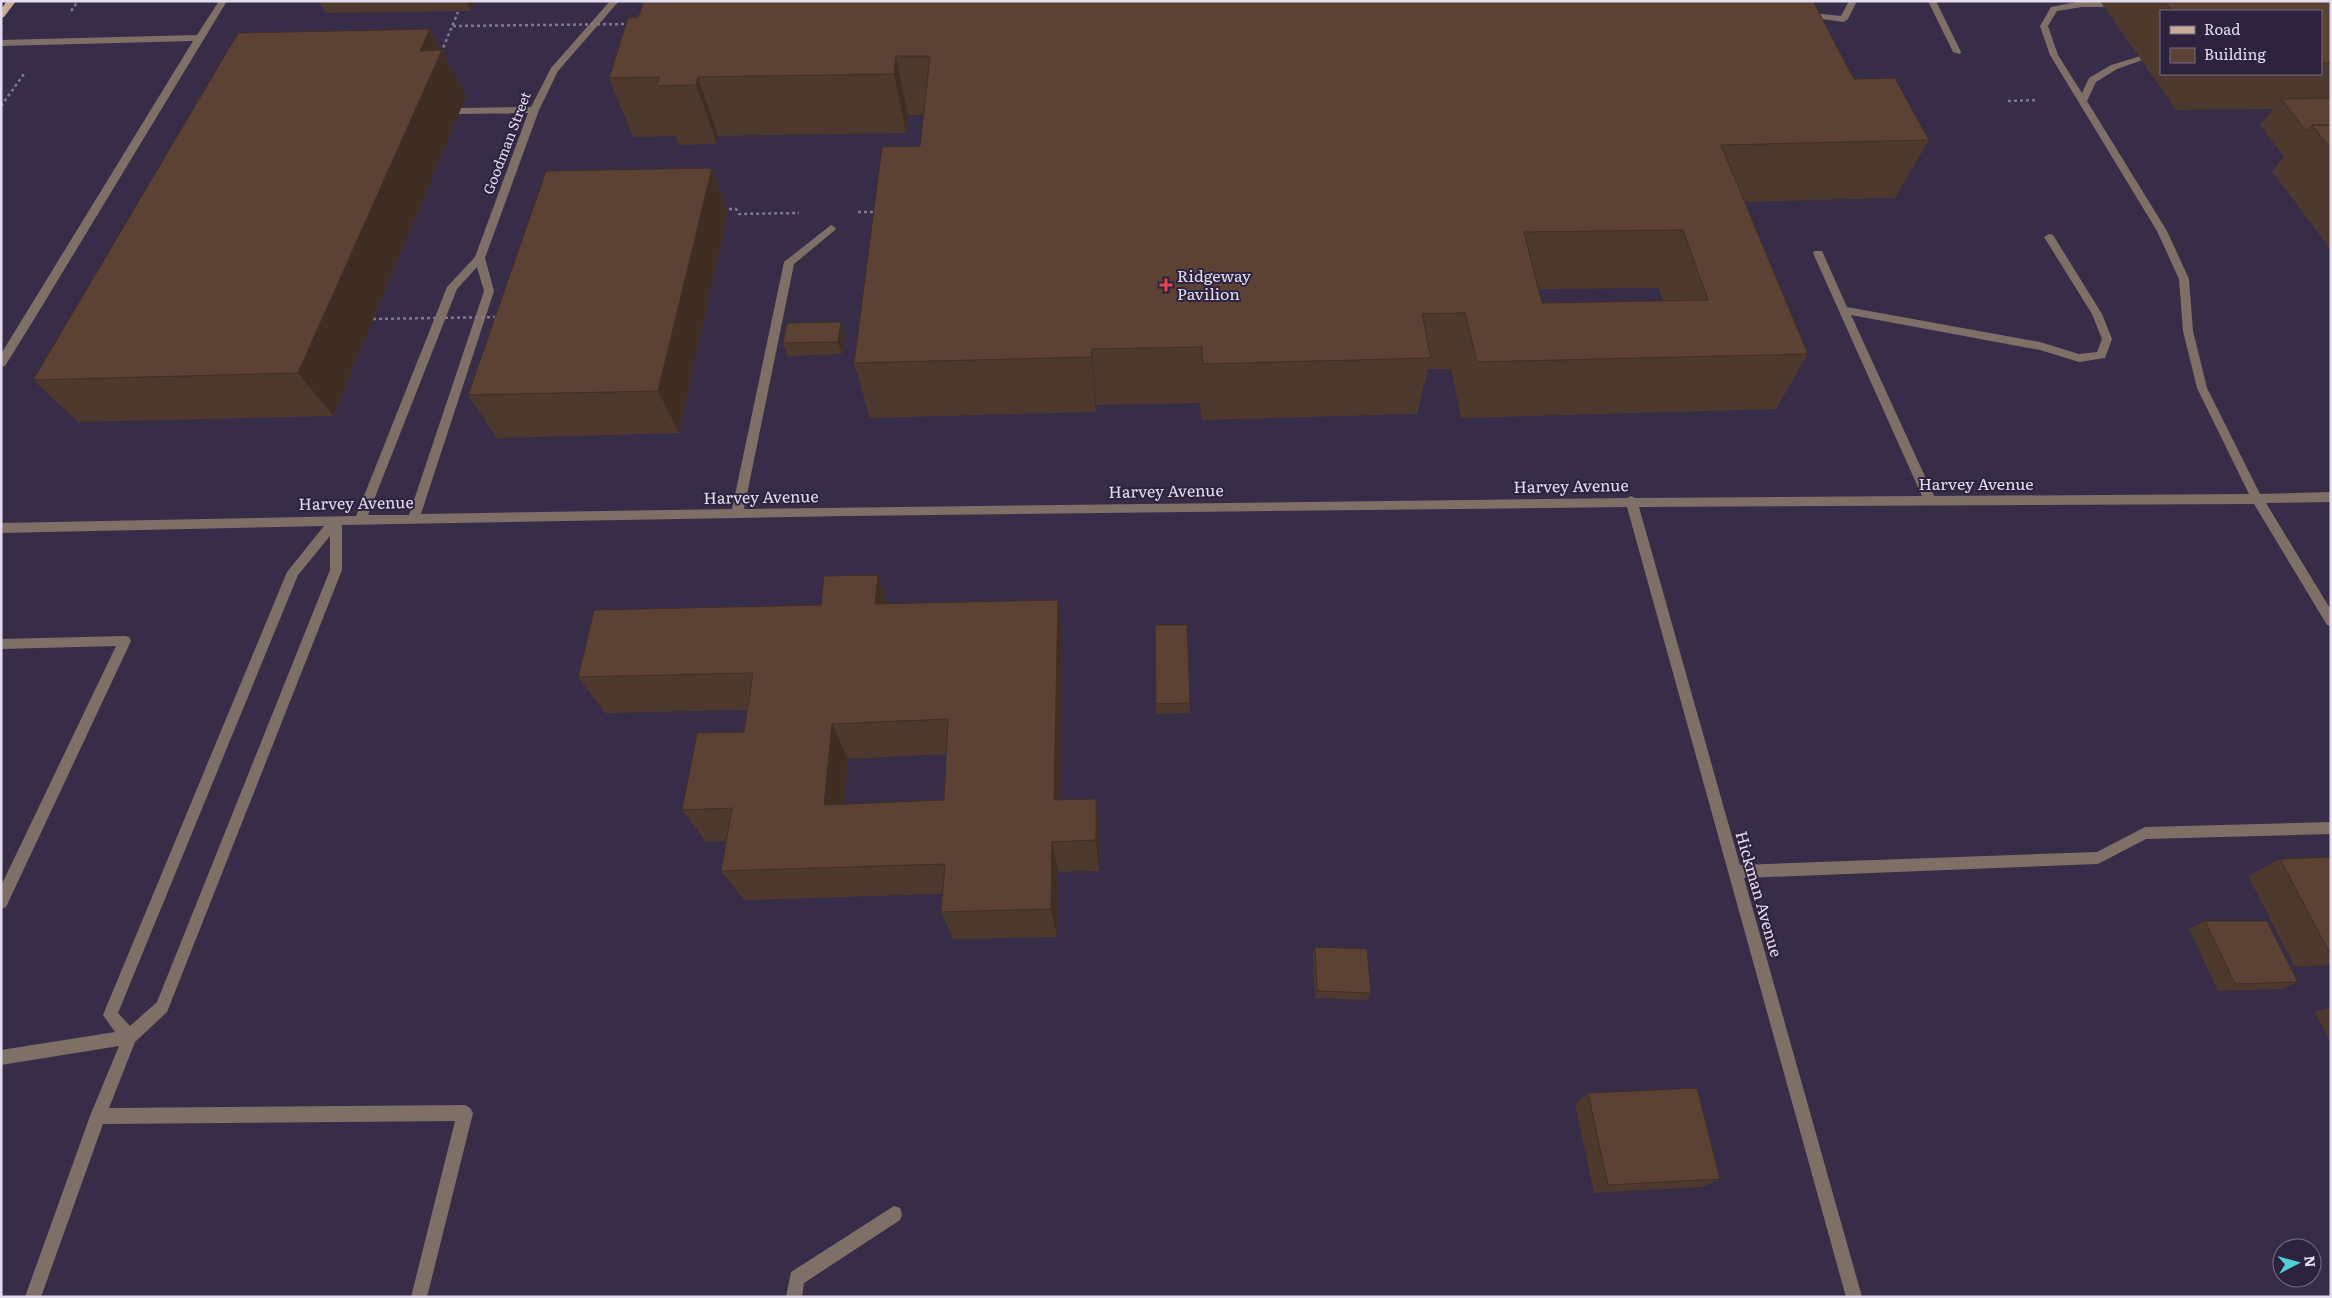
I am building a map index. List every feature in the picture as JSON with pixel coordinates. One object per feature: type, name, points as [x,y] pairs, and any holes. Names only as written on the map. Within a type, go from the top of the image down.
[{"type":"main road","points":[[1,15],[12,1]]},
{"type":"street","points":[[1,363],[223,1]]},
{"type":"street","name":"Goodman Street","points":[[361,519],[452,287],[480,258],[534,110],[554,70],[603,12],[615,1]]},
{"type":"street","points":[[1789,1],[1810,15],[1844,19],[1853,1]]},
{"type":"street","points":[[1932,1],[1957,52]]},
{"type":"street","points":[[1937,10],[1946,1]]},
{"type":"street","points":[[2102,4],[2082,4],[2054,9],[2044,26],[2054,55],[2162,231],[2184,278],[2188,331],[2202,388],[2257,499],[2331,621]]},
{"type":"street","points":[[1,43],[199,38]]},
{"type":"street","points":[[2082,100],[2092,80],[2114,67],[2141,60]]},
{"type":"street","points":[[460,111],[534,110]]},
{"type":"street","points":[[737,513],[789,262],[831,228]]},
{"type":"street","points":[[1845,310],[2040,346],[2079,358],[2101,355],[2107,339],[2097,314],[2049,238]]},
{"type":"street","points":[[1818,253],[1930,501]]},
{"type":"street","points":[[414,518],[489,291],[480,258]]},
{"type":"street","name":"Harvey Avenue","points":[[1,528],[361,519],[737,513],[1631,502],[2331,497]]},
{"type":"street","name":"Hickman Avenue","points":[[1631,502],[1854,1297]]},
{"type":"street","points":[[130,1037],[110,1015],[294,572],[336,520]]},
{"type":"street","points":[[33,1297],[98,1116],[130,1037],[162,1007],[336,570],[336,520]]},
{"type":"street","points":[[1,644],[125,641],[1,902]]},
{"type":"street","points":[[1735,872],[2098,858],[2145,833],[2331,828]]},
{"type":"street","points":[[1,1058],[130,1037]]},
{"type":"street","points":[[98,1116],[465,1113],[419,1297]]},
{"type":"street","points":[[794,1297],[796,1278],[894,1214]]},
{"type":"path","points":[[438,59],[458,12]]},
{"type":"path","points":[[453,26],[638,24]]},
{"type":"path","points":[[2008,101],[2038,100]]},
{"type":"path","points":[[716,210],[736,209],[739,214],[807,213]]},
{"type":"path","points":[[856,212],[885,212]]},
{"type":"path","points":[[373,319],[507,316]]},
{"type":"building","points":[[644,1],[1813,1],[1854,79],[1895,78],[1929,140],[1721,145],[1808,354],[1477,362],[1465,313],[1422,314],[1431,358],[1203,364],[1202,347],[1092,349],[1092,357],[854,363],[882,147],[920,146],[930,56],[896,56],[894,74],[698,77],[696,85],[657,86],[659,77],[609,78],[628,18],[638,17]],"holes":[[[1683,230],[1708,300],[1542,303],[1524,232]]]},
{"type":"building","points":[[2164,1],[2331,1],[2331,63],[2322,63],[2322,10],[2171,10]]},
{"type":"building","points":[[430,29],[420,51],[442,50],[298,373],[33,380],[238,33]]},
{"type":"building","points":[[2331,98],[2331,125],[2312,125],[2306,131],[2281,99]]},
{"type":"building","points":[[2312,125],[2331,125],[2331,149]]},
{"type":"building","points":[[712,168],[658,391],[468,395],[546,171]]},
{"type":"building","points":[[841,322],[838,342],[783,343],[787,323]]},
{"type":"building","points":[[878,575],[875,604],[1058,600],[1054,800],[1096,799],[1096,840],[1052,842],[1051,909],[941,912],[945,864],[721,871],[732,808],[682,810],[697,733],[744,732],[753,673],[578,677],[594,610],[821,605],[824,576]],"holes":[[[948,719],[944,800],[824,805],[832,724]]]},
{"type":"building","points":[[1155,625],[1187,625],[1190,703],[1156,704]]},
{"type":"building","points":[[2331,857],[2331,952],[2329,952],[2280,859]]},
{"type":"building","points":[[2205,921],[2267,921],[2298,982],[2235,984]]},
{"type":"building","points":[[1315,947],[1367,949],[1371,993],[1317,991]]},
{"type":"building","points":[[1697,1088],[1720,1179],[1608,1185],[1588,1093]]},
{"type":"place","name":"Ridgeway Pavilion","points":[[1166,285]]}]
